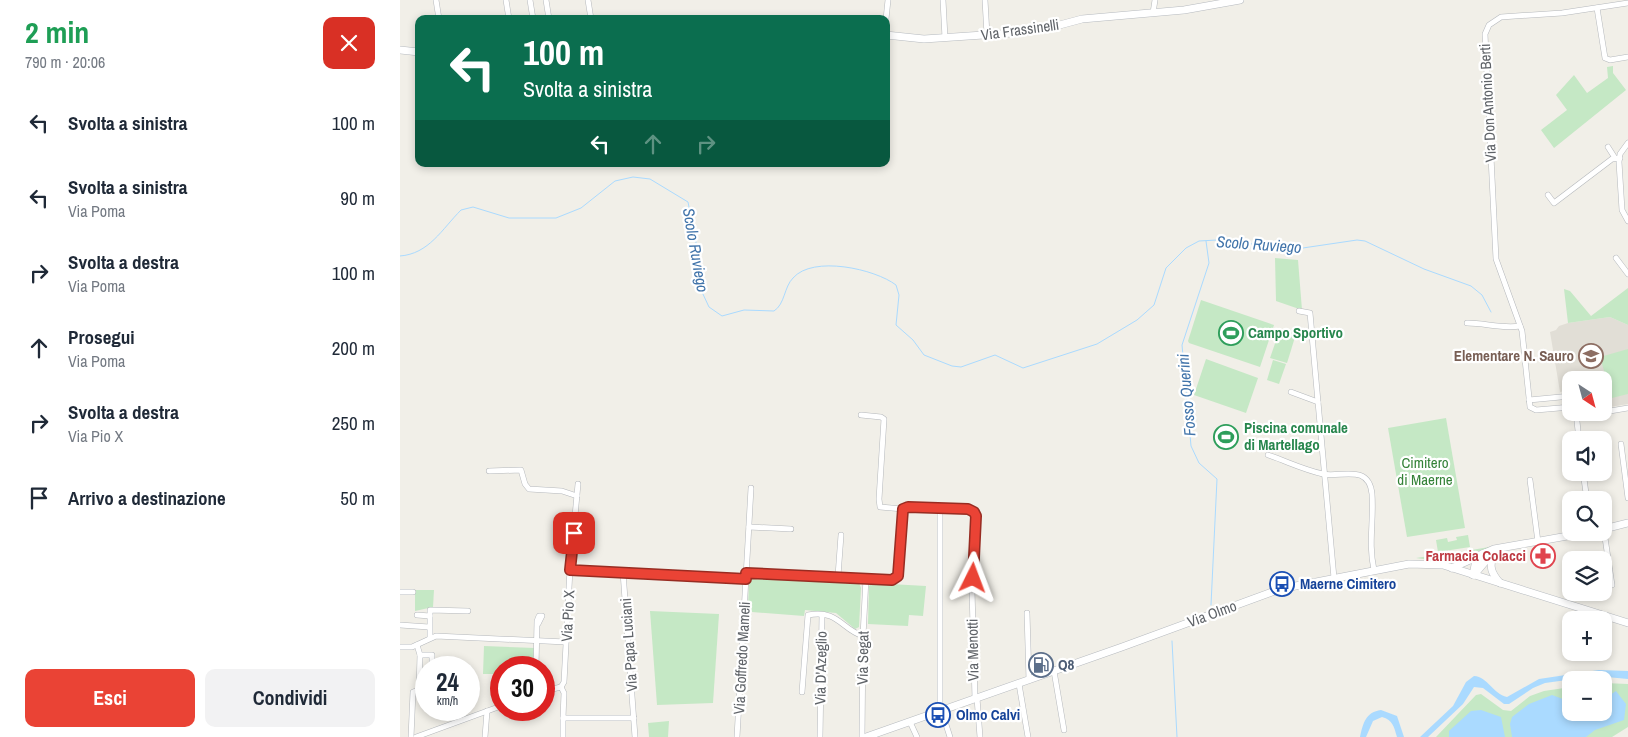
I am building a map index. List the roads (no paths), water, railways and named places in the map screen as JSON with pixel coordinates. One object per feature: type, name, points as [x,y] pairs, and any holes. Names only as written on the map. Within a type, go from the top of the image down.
[{"type":"street","points":[[436,0],[438,15]]},
{"type":"street","points":[[506,0],[508,15]]},
{"type":"street","points":[[530,0],[532,15]]},
{"type":"street","points":[[546,0],[548,15]]},
{"type":"street","points":[[588,0],[590,15]]},
{"type":"street","points":[[886,15],[888,0]]},
{"type":"street","points":[[943,0],[945,38]]},
{"type":"street","points":[[985,0],[987,35]]},
{"type":"street","points":[[1153,13],[1155,0]]},
{"type":"street","name":"Via Frassinelli","points":[[890,35],[924,39],[1041,30],[1082,19],[1184,10],[1240,0]]},
{"type":"street","name":"Via Don Antonio Berti","points":[[1529,400],[1520,323],[1496,259],[1485,34],[1489,25],[1501,17],[1562,13],[1628,3]]},
{"type":"street","points":[[1597,8],[1605,58],[1610,60],[1628,57]]},
{"type":"street","points":[[400,50],[415,52]]},
{"type":"street","points":[[1548,195],[1554,203],[1618,158],[1628,142]]},
{"type":"street","points":[[1608,146],[1618,158],[1620,200],[1622,212],[1628,221]]},
{"type":"street","points":[[1616,258],[1628,274]]},
{"type":"street","points":[[1300,311],[1310,313],[1334,578]]},
{"type":"street","points":[[1467,322],[1487,323],[1503,327],[1520,323]]},
{"type":"street","points":[[1291,392],[1318,402]]},
{"type":"street","points":[[1562,397],[1529,400],[1532,410],[1562,408]]},
{"type":"street","points":[[1612,411],[1628,408]]},
{"type":"street","points":[[861,415],[884,419],[879,505],[882,508],[903,509],[908,507],[940,507],[941,711],[950,737]]},
{"type":"street","points":[[1621,444],[1628,498]]},
{"type":"street","points":[[1268,455],[1326,474],[1354,473],[1362,477],[1370,486],[1372,498],[1369,547],[1374,570]]},
{"type":"street","points":[[489,471],[521,470],[525,484],[529,489],[562,491],[577,496]]},
{"type":"street","points":[[1530,480],[1538,542]]},
{"type":"street","name":"Via Pio X","points":[[563,737],[564,696],[561,688],[564,682],[570,570],[578,484]]},
{"type":"street","name":"Via Goffredo Mameli","points":[[737,737],[751,488]]},
{"type":"street","name":"Via Menotti","points":[[940,507],[968,509],[974,512],[972,640],[980,737]]},
{"type":"street","points":[[570,570],[746,576],[838,576],[892,580],[897,578],[903,509]]},
{"type":"street","points":[[1612,528],[1628,524]]},
{"type":"street","points":[[749,527],[790,529]]},
{"type":"street","points":[[838,576],[841,535]]},
{"type":"street","points":[[1452,568],[1484,552],[1562,537]]},
{"type":"street","points":[[1474,575],[1490,556],[1505,548]]},
{"type":"street","points":[[1498,551],[1490,566],[1500,583]]},
{"type":"street","points":[[1474,575],[1474,565],[1484,552]]},
{"type":"street","name":"Via Olmo","points":[[864,737],[1019,684],[1280,589],[1374,570],[1422,563],[1452,568],[1628,623]]},
{"type":"street","name":"Via Papa Luciani","points":[[624,572],[635,737]]},
{"type":"street","name":"Via Segat","points":[[864,737],[863,636],[866,578]]},
{"type":"street","points":[[400,592],[413,592]]},
{"type":"street","points":[[430,638],[431,610],[468,611]]},
{"type":"street","points":[[1028,613],[1029,680]]},
{"type":"street","points":[[802,692],[807,617],[809,614],[822,615]]},
{"type":"street","points":[[417,615],[430,616]]},
{"type":"street","name":"Via D'Azeglio","points":[[820,737],[822,615],[836,617],[857,635],[863,636]]},
{"type":"street","points":[[537,656],[538,624]]},
{"type":"street","points":[[400,626],[429,627]]},
{"type":"street","points":[[400,647],[410,648],[436,636],[566,642]]},
{"type":"street","points":[[417,645],[420,655],[432,656]]},
{"type":"street","points":[[1054,671],[1064,730]]},
{"type":"street","points":[[1019,684],[1028,737]]},
{"type":"street","points":[[555,689],[561,688]]},
{"type":"street","points":[[411,737],[413,692],[415,691]]},
{"type":"street","points":[[416,737],[490,710]]},
{"type":"street","points":[[485,737],[487,711]]},
{"type":"street","points":[[564,717],[634,718]]},
{"type":"street","points":[[910,722],[917,737]]},
{"type":"water","points":[[1599,670],[1628,671],[1628,679],[1612,678],[1612,671],[1592,671]]},
{"type":"water","points":[[1474,676],[1483,679],[1498,693],[1507,697],[1539,679],[1562,676],[1562,681],[1545,683],[1533,688],[1509,704],[1504,704],[1483,688],[1474,687],[1463,704],[1428,737],[1420,737],[1453,706],[1466,682]]},
{"type":"water","points":[[1616,691],[1626,704],[1624,720],[1595,730],[1586,737],[1512,737],[1510,724],[1512,717],[1529,704],[1552,695],[1562,699],[1562,721],[1612,721],[1612,694]]},
{"type":"water","points":[[1381,710],[1397,716],[1404,737],[1397,737],[1391,722],[1382,717],[1373,721],[1366,737],[1360,737],[1366,719],[1372,713]]},
{"type":"water","points":[[1481,710],[1501,717],[1505,737],[1449,737],[1449,731],[1471,711]]},
{"type":"waterway","name":"Scolo Ruviego","points":[[400,256],[419,251],[427,246],[461,210],[473,207],[509,218],[556,218],[581,208],[615,181],[633,177],[650,179],[688,202],[699,258],[702,292],[709,307],[722,316],[744,310],[774,311],[778,308],[790,282],[802,271],[815,267],[829,266],[859,270],[874,274],[896,285],[899,295],[896,325],[913,340],[924,355],[952,366],[961,367],[995,355],[1023,368],[1097,344],[1137,320],[1154,305],[1166,268],[1186,248],[1199,241],[1217,240],[1296,249],[1357,240],[1365,241],[1424,269],[1471,286],[1482,295],[1491,312]]},
{"type":"waterway","name":"Fosso Querini","points":[[1206,241],[1209,263],[1182,345],[1191,446],[1199,463],[1217,479],[1211,605]]},
{"type":"waterway","name":"Fosso Querini","points":[[1172,641],[1177,737]]},
{"type":"place","name":"Campo Sportivo","points":[[1231,333]]},
{"type":"place","name":"Elementare N. Sauro","points":[[1591,356]]},
{"type":"place","name":"Piscina comunale di Martellago","points":[[1226,437]]},
{"type":"place","name":"Farmacia Colacci","points":[[1543,556]]},
{"type":"place","name":"Maerne Cimitero","points":[[1282,584]]},
{"type":"place","name":"Q8","points":[[1041,665]]},
{"type":"place","name":"Olmo Calvi","points":[[938,715]]},
{"type":"park label","name":"Cimitero di Maerne","points":[[1425,472]]}]
